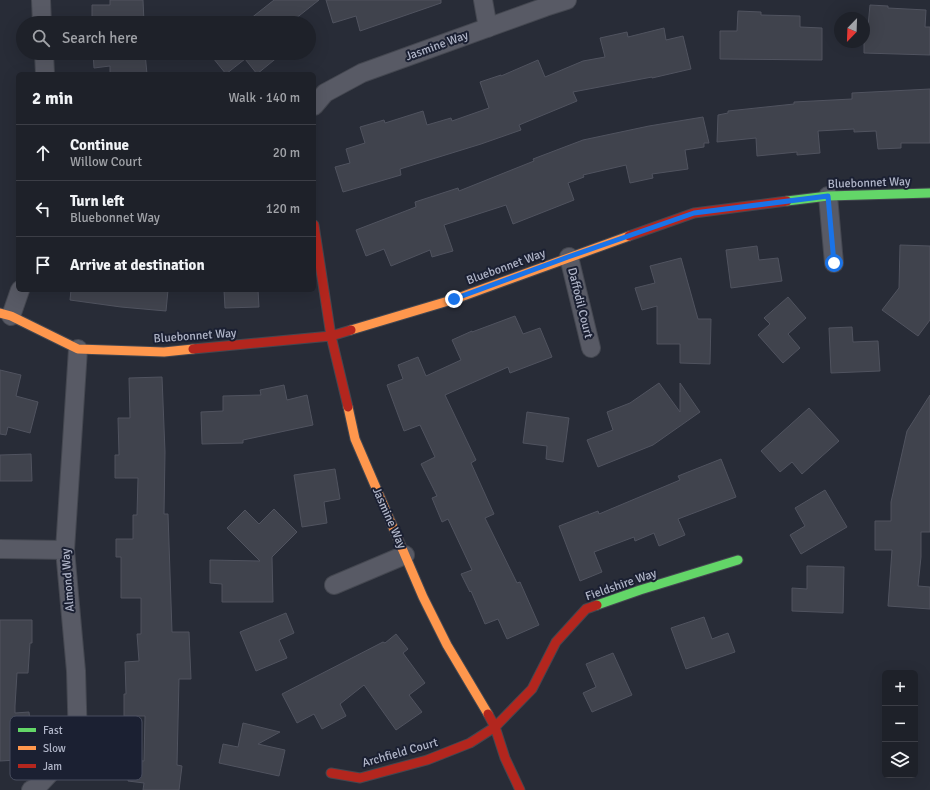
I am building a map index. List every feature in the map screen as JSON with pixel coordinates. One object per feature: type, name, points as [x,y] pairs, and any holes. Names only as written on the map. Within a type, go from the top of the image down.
[{"type":"street","points":[[41,0],[42,16]]},
{"type":"street","points":[[483,0],[488,28]]},
{"type":"street","name":"Jasmine Way","points":[[316,104],[325,93],[362,73],[545,6],[567,0]]},
{"type":"street","points":[[44,60],[45,72]]},
{"type":"street","name":"Bluebonnet Way","points":[[6,314],[78,349],[164,352],[331,336],[454,299],[694,213],[828,196],[930,193]]},
{"type":"street","points":[[828,196],[834,263]]},
{"type":"street","name":"Jasmine Way","points":[[316,238],[331,336],[355,439],[423,597],[447,645],[495,727],[506,758],[520,790]]},
{"type":"street","name":"Daffodil Court","points":[[568,257],[591,348]]},
{"type":"street","points":[[6,314],[19,292]]},
{"type":"street","name":"Almond Way","points":[[77,716],[76,670],[65,550],[78,349]]},
{"type":"street","points":[[0,549],[65,550]]},
{"type":"street","points":[[334,585],[406,555]]},
{"type":"street","name":"Fieldshire Way","points":[[495,727],[532,689],[556,642],[586,609],[738,560]]},
{"type":"street","name":"Archfield Court","points":[[331,773],[360,778],[427,760],[470,743],[495,727]]},
{"type":"street","name":"Almond Way","points":[[31,790],[43,780]]},
{"type":"building","points":[[110,0],[143,0],[144,16],[92,16],[92,5],[110,5]]},
{"type":"building","points":[[274,0],[319,0],[299,16],[254,16]]},
{"type":"building","points":[[326,0],[441,0],[441,3],[360,31],[356,16],[333,23]]},
{"type":"building","points":[[870,5],[888,6],[888,8],[926,10],[925,27],[930,27],[930,55],[864,53],[864,48],[870,48]]},
{"type":"building","points":[[738,11],[761,12],[761,15],[800,16],[800,27],[822,28],[822,60],[720,59],[720,31],[737,31]]},
{"type":"building","points":[[664,28],[666,40],[683,36],[691,69],[652,78],[573,92],[577,101],[519,125],[521,130],[400,169],[401,175],[343,192],[335,167],[350,163],[346,149],[365,143],[360,127],[384,120],[385,123],[423,111],[427,125],[451,118],[452,121],[489,108],[480,82],[501,76],[538,60],[545,77],[583,61],[605,57],[600,38],[627,32],[628,37]]},
{"type":"building","points":[[93,60],[146,60],[147,72],[110,72],[110,66],[94,68]]},
{"type":"building","points":[[215,60],[244,60],[229,72],[224,72]]},
{"type":"building","points":[[246,60],[274,60],[259,72],[255,72]]},
{"type":"building","points":[[930,89],[930,143],[901,143],[901,148],[878,149],[876,131],[854,132],[854,129],[818,131],[820,153],[797,155],[797,152],[757,156],[756,138],[717,142],[718,115],[728,113],[728,111],[794,104],[794,102],[852,99],[852,93]]},
{"type":"building","points":[[703,117],[709,143],[704,143],[704,147],[685,150],[688,169],[652,174],[653,178],[630,183],[626,165],[583,175],[584,177],[568,183],[574,200],[513,224],[506,205],[444,225],[453,251],[432,257],[430,250],[391,266],[384,249],[366,256],[356,230],[416,207],[415,202],[458,188],[459,191],[534,161],[533,159],[583,140],[649,126]]},
{"type":"building","points":[[900,245],[930,246],[930,320],[918,336],[882,310],[899,288]]},
{"type":"building","points":[[757,246],[759,260],[778,258],[782,281],[731,288],[726,250]]},
{"type":"building","points":[[681,258],[698,319],[711,319],[710,364],[680,363],[680,344],[657,344],[657,306],[642,310],[635,288],[655,283],[650,266]]},
{"type":"building","points":[[71,292],[168,292],[166,311],[70,300]]},
{"type":"building","points":[[224,292],[258,292],[259,307],[225,308]]},
{"type":"building","points":[[788,297],[806,318],[788,334],[800,348],[783,363],[758,335],[770,324],[764,318]]},
{"type":"building","points":[[515,316],[523,334],[540,328],[552,357],[510,373],[508,367],[445,395],[476,460],[471,463],[494,514],[485,518],[517,583],[520,582],[539,625],[507,639],[498,619],[485,624],[471,591],[470,592],[461,574],[472,570],[448,519],[442,522],[432,498],[437,496],[421,464],[435,457],[420,425],[404,431],[387,385],[403,379],[398,365],[418,357],[426,376],[461,360],[452,340],[472,331]]},
{"type":"building","points":[[852,327],[853,342],[878,341],[880,371],[831,373],[829,328]]},
{"type":"building","points":[[0,370],[21,375],[16,396],[38,402],[30,433],[8,427],[6,435],[0,434]]},
{"type":"building","points":[[162,377],[165,452],[164,514],[168,514],[172,632],[189,632],[191,679],[179,679],[177,765],[182,766],[179,790],[143,790],[144,783],[128,781],[142,780],[145,716],[124,716],[124,694],[126,694],[125,662],[139,661],[137,634],[141,634],[141,598],[121,598],[121,557],[116,557],[116,539],[133,539],[133,515],[137,515],[138,478],[115,478],[115,455],[119,455],[118,418],[130,418],[129,378]]},
{"type":"building","points":[[659,383],[680,412],[680,383],[700,412],[653,445],[598,467],[587,440],[613,430],[607,412],[630,403]]},
{"type":"building","points":[[284,385],[287,400],[307,395],[313,425],[243,440],[243,443],[202,444],[201,412],[223,411],[223,396],[261,395],[260,390]]},
{"type":"building","points":[[930,395],[930,532],[921,532],[921,557],[918,586],[930,587],[930,609],[888,606],[892,550],[875,550],[875,521],[891,521],[891,502],[907,431]]},
{"type":"building","points":[[809,408],[839,441],[802,474],[792,462],[780,472],[761,451]]},
{"type":"building","points":[[527,412],[569,418],[563,462],[546,459],[547,446],[523,443]]},
{"type":"building","points":[[31,454],[32,481],[0,481],[0,455]]},
{"type":"building","points":[[721,459],[736,497],[678,519],[685,535],[659,546],[654,533],[635,541],[634,537],[594,552],[602,572],[580,581],[559,526],[598,511],[599,514],[680,480],[678,476]]},
{"type":"building","points":[[335,469],[340,499],[324,502],[327,523],[302,527],[294,475]]},
{"type":"building","points":[[825,490],[847,527],[801,554],[790,535],[805,526],[795,508]]},
{"type":"building","points":[[274,509],[297,532],[272,557],[273,602],[222,602],[222,584],[210,583],[210,560],[260,561],[227,528],[245,510],[259,524]]},
{"type":"building","points":[[807,566],[844,567],[843,613],[792,611],[792,588],[807,589]]},
{"type":"building","points":[[286,613],[294,633],[279,640],[287,658],[256,671],[240,632]]},
{"type":"building","points":[[704,617],[712,639],[728,633],[735,652],[686,669],[671,628]]},
{"type":"building","points":[[0,620],[32,620],[32,643],[30,643],[28,673],[17,673],[15,706],[15,713],[29,712],[29,716],[10,716],[10,760],[0,761]]},
{"type":"building","points":[[396,634],[408,649],[403,653],[425,683],[409,695],[422,712],[396,730],[364,685],[340,704],[346,716],[322,729],[314,714],[297,723],[282,694],[383,642],[385,643]]},
{"type":"building","points":[[613,653],[632,695],[592,712],[583,693],[596,687],[586,664]]},
{"type":"building","points":[[243,723],[280,732],[258,744],[285,750],[279,776],[219,763],[223,744],[238,747]]},
{"type":"traffic: fast","points":[[787,201],[828,196],[930,193]]},
{"type":"traffic: fast","points":[[597,605],[640,590],[738,560]]},
{"type":"traffic: slow","points":[[351,330],[455,299],[629,236]]},
{"type":"traffic: slow","points":[[0,313],[11,316],[78,349],[164,352],[193,349]]},
{"type":"traffic: slow","points":[[348,407],[355,439],[423,597],[447,645],[488,714]]},
{"type":"traffic: jam","points":[[629,236],[694,213],[787,201]]},
{"type":"traffic: jam","points":[[316,238],[331,336],[348,407]]},
{"type":"traffic: jam","points":[[193,349],[331,336],[351,330]]},
{"type":"traffic: jam","points":[[331,773],[360,778],[427,760],[470,743],[495,727],[532,689],[556,642],[586,609],[597,605]]},
{"type":"traffic: jam","points":[[488,714],[495,727],[505,758],[520,790]]},
{"type":"route","points":[[454,299],[694,213],[828,196],[834,263]]}]
